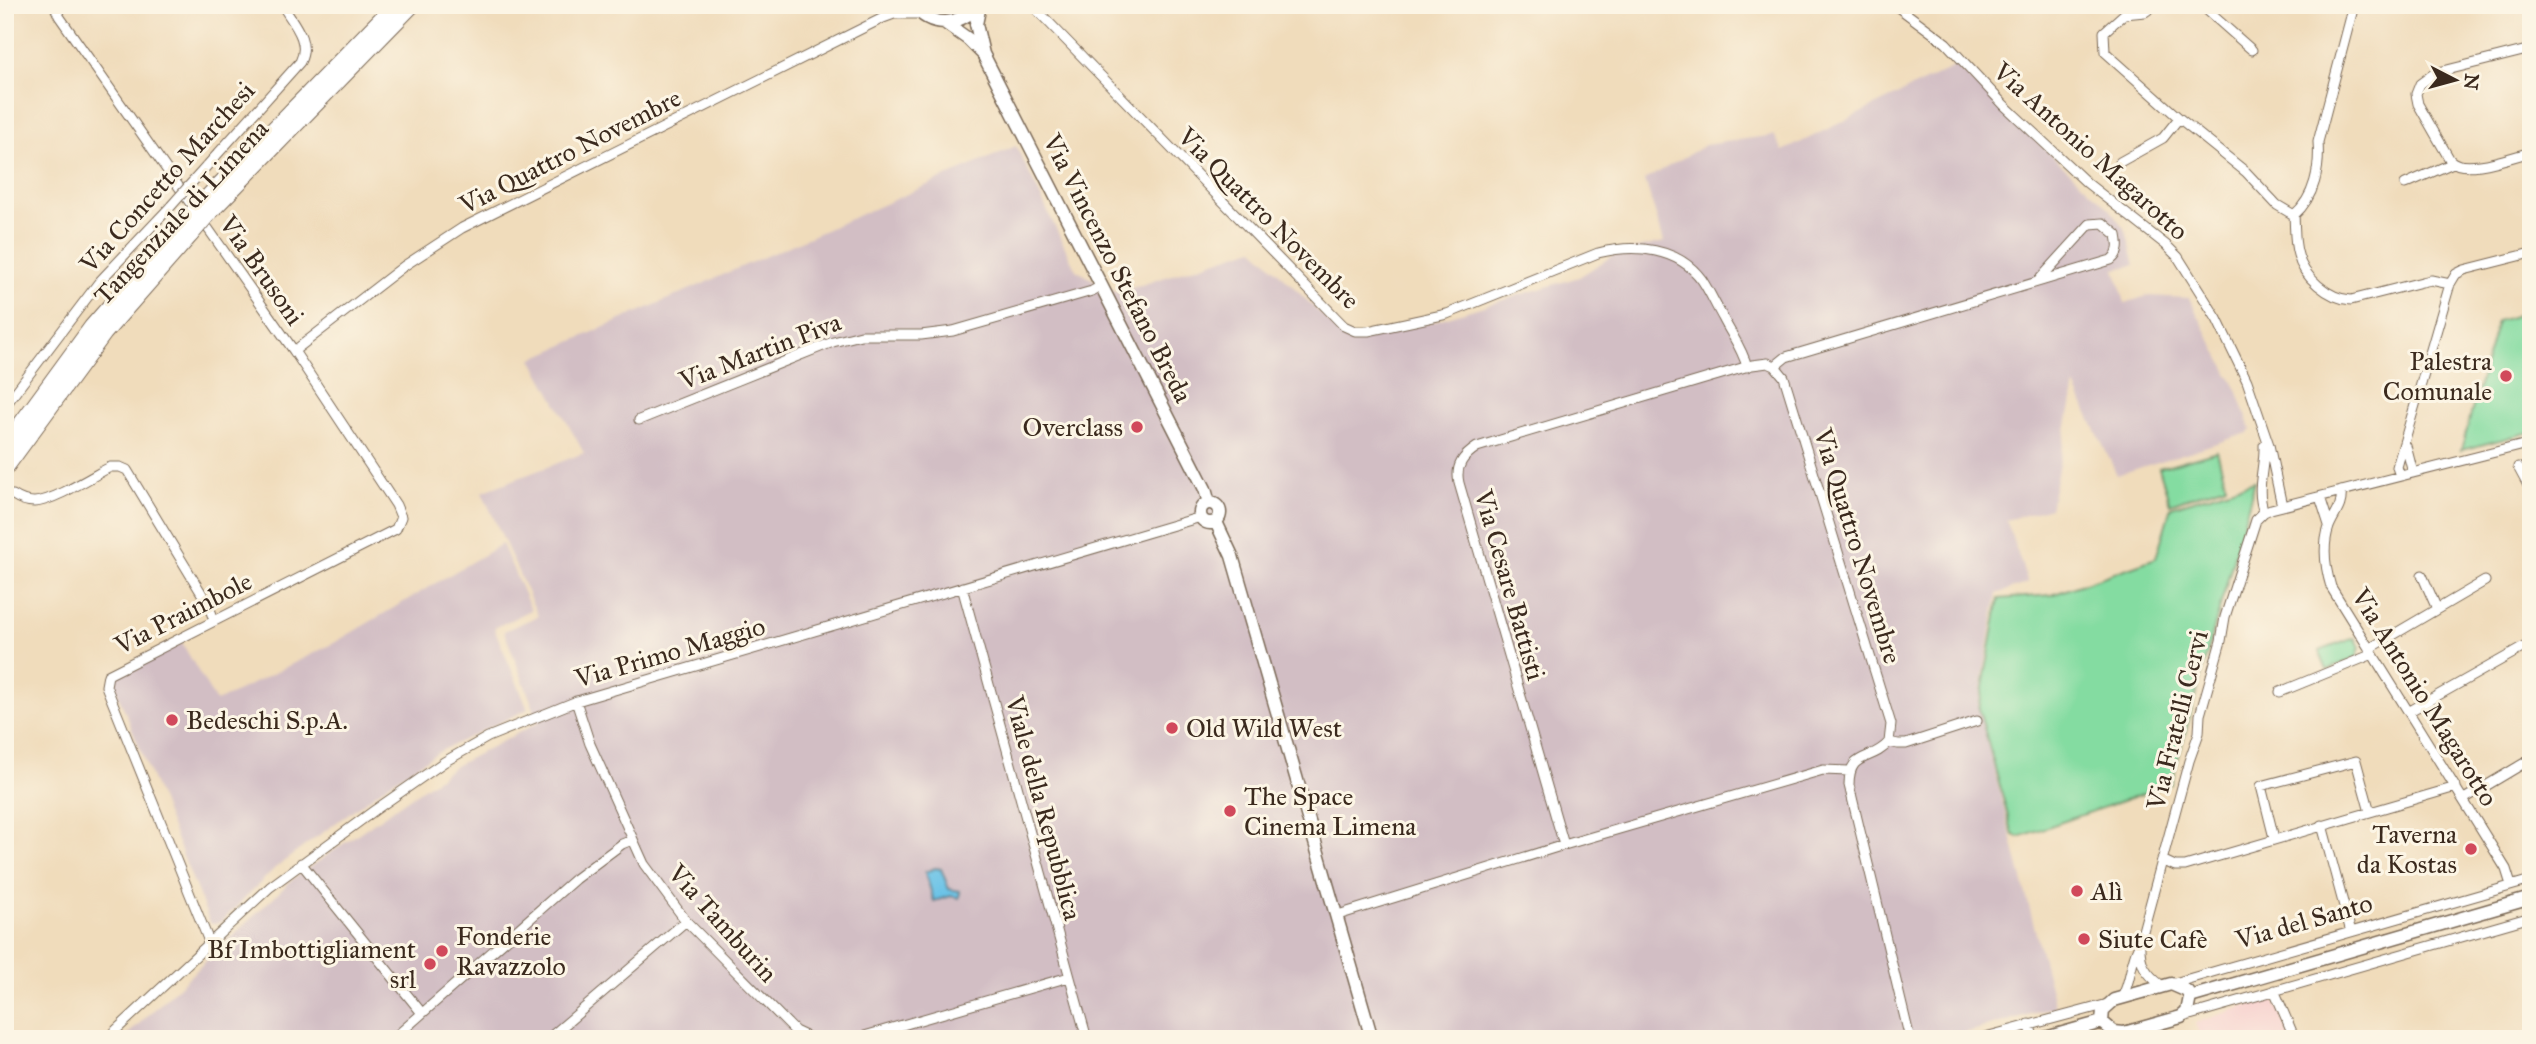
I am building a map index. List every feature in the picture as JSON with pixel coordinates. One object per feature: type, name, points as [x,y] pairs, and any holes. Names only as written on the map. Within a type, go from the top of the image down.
[{"type":"highway","name":"Tangenziale di Limena","points":[[5,446],[92,327],[395,5]]},
{"type":"highway","name":"Tangenziale di Limena","points":[[205,209],[412,5]]},
{"type":"highway","name":"Tangenziale di Limena","points":[[5,468],[104,333],[187,228]]},
{"type":"street","name":"Via Brusoni","points":[[54,5],[59,16],[294,351]]},
{"type":"street","name":"Via Concetto Marchesi","points":[[5,406],[99,282],[300,62],[304,45],[282,5]]},
{"type":"street","name":"Via Quattro Novembre","points":[[883,18],[897,5]]},
{"type":"street","name":"Via Vincenzo Stefano Breda","points":[[944,22],[958,22],[979,5]]},
{"type":"street","name":"Via Vincenzo Stefano Breda","points":[[979,5],[976,24],[983,54],[1205,489],[1209,503],[1220,509],[1220,517],[1216,522],[1229,547],[1372,1039]]},
{"type":"street","name":"Via Quattro Novembre","points":[[1032,5],[1344,326],[1355,331],[1368,331],[1447,314],[1598,253],[1613,249],[1643,249],[1671,255],[1687,264],[1701,280],[1747,367]]},
{"type":"street","name":"Via Antonio Magarotto","points":[[1895,5],[1946,43],[2004,105],[2087,183],[2178,257],[2217,319],[2247,382],[2263,429],[2282,506]]},
{"type":"street","points":[[2155,5],[2145,12],[2124,14],[2104,32],[2105,52],[2179,118],[2246,172],[2277,205],[2294,215]]},
{"type":"street","points":[[2201,5],[2252,50]]},
{"type":"street","points":[[2294,215],[2301,209],[2313,188],[2319,159],[2318,142],[2354,5]]},
{"type":"street","name":"Via Quattro Novembre","points":[[294,351],[404,267],[462,228],[883,18],[918,10]]},
{"type":"street","name":"Via Vincenzo Stefano Breda","points":[[918,10],[944,22],[983,54]]},
{"type":"street","points":[[2453,163],[2418,104],[2416,94],[2420,84],[2435,73],[2531,49]]},
{"type":"street","points":[[2120,162],[2163,138],[2179,118]]},
{"type":"street","points":[[2405,184],[2453,163],[2469,167],[2531,152]]},
{"type":"street","points":[[2294,215],[2297,251],[2301,264],[2318,284],[2340,300],[2351,300],[2431,280],[2450,284]]},
{"type":"street","name":"Via Cesare Battisti","points":[[1564,845],[1459,483],[1459,465],[1465,455],[1477,447],[1747,367],[1768,363],[1775,366],[1786,357],[2111,260],[2118,249],[2117,234],[2103,223],[2090,224],[2039,281]]},
{"type":"street","points":[[2400,476],[2397,467],[2450,284],[2456,274],[2464,270],[2531,253]]},
{"type":"street","name":"Via Martin Piva","points":[[639,420],[844,339],[861,335],[921,335],[953,331],[1092,291],[1101,286]]},
{"type":"street","name":"Via Praimbole","points":[[210,944],[106,686],[108,675],[113,672],[396,529],[400,524],[401,517],[396,505],[294,351]]},
{"type":"street","name":"Via Quattro Novembre","points":[[1775,366],[1784,377],[1891,724],[1889,741]]},
{"type":"street","name":"Via Antonio Magarotto","points":[[2263,429],[2265,457],[2259,497],[2264,512]]},
{"type":"street","points":[[2405,441],[2413,473]]},
{"type":"street","points":[[2264,512],[2531,443]]},
{"type":"street","points":[[13,495],[33,502],[45,500],[110,467],[120,467],[127,471],[208,604],[214,620]]},
{"type":"street","points":[[2518,467],[2531,491]]},
{"type":"street","points":[[2329,525],[2341,505],[2341,491]]},
{"type":"street","points":[[2320,497],[2329,525]]},
{"type":"street","points":[[1209,503],[1202,508],[1200,517],[1207,523],[1216,522]]},
{"type":"street","name":"Via Fratelli Cervi","points":[[2122,997],[2199,733],[2200,715],[2225,617],[2253,525],[2264,512]]},
{"type":"street","name":"Via Primo Maggio","points":[[210,944],[270,887],[301,863],[469,747],[527,719],[576,701],[1200,517]]},
{"type":"street","name":"Via Antonio Magarotto","points":[[2329,525],[2325,564],[2331,587],[2464,799],[2506,869],[2511,885]]},
{"type":"street","points":[[2422,575],[2437,609]]},
{"type":"street","points":[[2280,692],[2371,652],[2485,581]]},
{"type":"street","name":"Viale della Repubblica","points":[[962,587],[1087,1039]]},
{"type":"street","points":[[2410,711],[2531,643]]},
{"type":"street","name":"Via Tamburin","points":[[576,701],[590,744],[644,864],[686,921],[795,1031],[812,1039]]},
{"type":"street","points":[[1910,1039],[1849,785],[1849,771],[1855,762],[1879,751],[1889,741],[1906,744],[1977,721]]},
{"type":"street","points":[[2464,799],[2531,760]]},
{"type":"street","points":[[2274,838],[2261,786],[2356,761],[2370,812]]},
{"type":"street","points":[[1338,915],[1564,845],[1823,771],[1849,771]]},
{"type":"street","points":[[2162,860],[2175,866],[2185,866],[2456,787]]},
{"type":"street","points":[[2322,825],[2351,932]]},
{"type":"street","points":[[393,1039],[575,879],[622,844],[632,840]]},
{"type":"street","points":[[301,863],[421,1013]]},
{"type":"street","name":"Via del Santo","points":[[1978,1039],[2108,1004],[2122,997],[2531,880]]},
{"type":"street","points":[[2474,896],[2479,914]]},
{"type":"street","points":[[2190,997],[2530,901]]},
{"type":"street","points":[[2102,1039],[2531,917]]},
{"type":"street","points":[[548,1039],[686,921]]},
{"type":"street","points":[[2416,932],[2420,949]]},
{"type":"street","points":[[2140,942],[2140,960],[2145,971],[2166,985],[2187,991],[2190,997],[2187,1012],[2182,1017]]},
{"type":"street","points":[[110,1039],[116,1030],[210,944]]},
{"type":"street","points":[[854,1039],[1069,977]]},
{"type":"street","points":[[2274,990],[2295,1039]]},
{"type":"street","points":[[2102,1022],[2102,1014],[2108,1004]]},
{"type":"street","points":[[2102,1022],[2114,1032],[2124,1033]]},
{"type":"street","points":[[2042,1039],[2102,1022]]},
{"type":"street","points":[[2029,1024],[2034,1039]]},
{"type":"shaded area","points":[[1956,66],[2110,209],[2126,231],[2135,265],[2115,269],[2125,303],[2147,296],[2189,298],[2237,390],[2251,429],[2248,433],[2117,475],[2075,386],[2050,508],[2006,520],[2028,583],[1997,594],[1978,708],[2055,1007],[1944,1039],[123,1039],[293,879],[455,766],[539,722],[504,631],[538,616],[482,492],[584,453],[532,359],[1016,146],[1076,270],[1117,293],[1254,248],[1344,337],[1358,339],[1428,323],[1579,277],[1617,253],[1664,242],[1645,180],[1705,145],[1774,135],[1783,151]]},
{"type":"shaded area","points":[[502,544],[531,610],[494,628],[528,709],[438,752],[391,782],[275,868],[222,921],[210,923],[114,684],[115,677],[182,643],[216,702],[334,643]]},
{"type":"shaded area","points":[[2273,997],[2291,1039],[2232,1039],[2230,1035],[2221,1039],[2201,1039],[2195,1023]]},
{"type":"green space","name":"Palestra Comunale","points":[[2531,311],[2531,432],[2461,450],[2497,321]]},
{"type":"green space","points":[[2217,451],[2226,485],[2170,504],[2159,468]]},
{"type":"green space","points":[[2255,481],[2171,784],[2019,837],[2013,835],[1979,709],[1999,599],[2052,595],[2156,558],[2171,507]]},
{"type":"green space","points":[[2355,638],[2360,647],[2357,657],[2327,670],[2319,651]]},
{"type":"water","points":[[941,869],[949,889],[960,891],[959,898],[951,896],[934,901],[925,872]]},
{"type":"place","name":"Palestra Comunale","points":[[2506,376]]},
{"type":"place","name":"Overclass","points":[[1137,427]]},
{"type":"place","name":"Bedeschi S.p.A.","points":[[172,720]]},
{"type":"place","name":"Old Wild West","points":[[1172,728]]},
{"type":"place","name":"The Space Cinema Limena","points":[[1230,811]]},
{"type":"place","name":"Taverna da Kostas","points":[[2471,849]]},
{"type":"place","name":"Alì","points":[[2077,891]]},
{"type":"place","name":"Siute Cafè","points":[[2084,939]]},
{"type":"place","name":"Fonderie Ravazzolo","points":[[442,951]]},
{"type":"place","name":"Bf Imbottigliament srl","points":[[430,964]]}]
